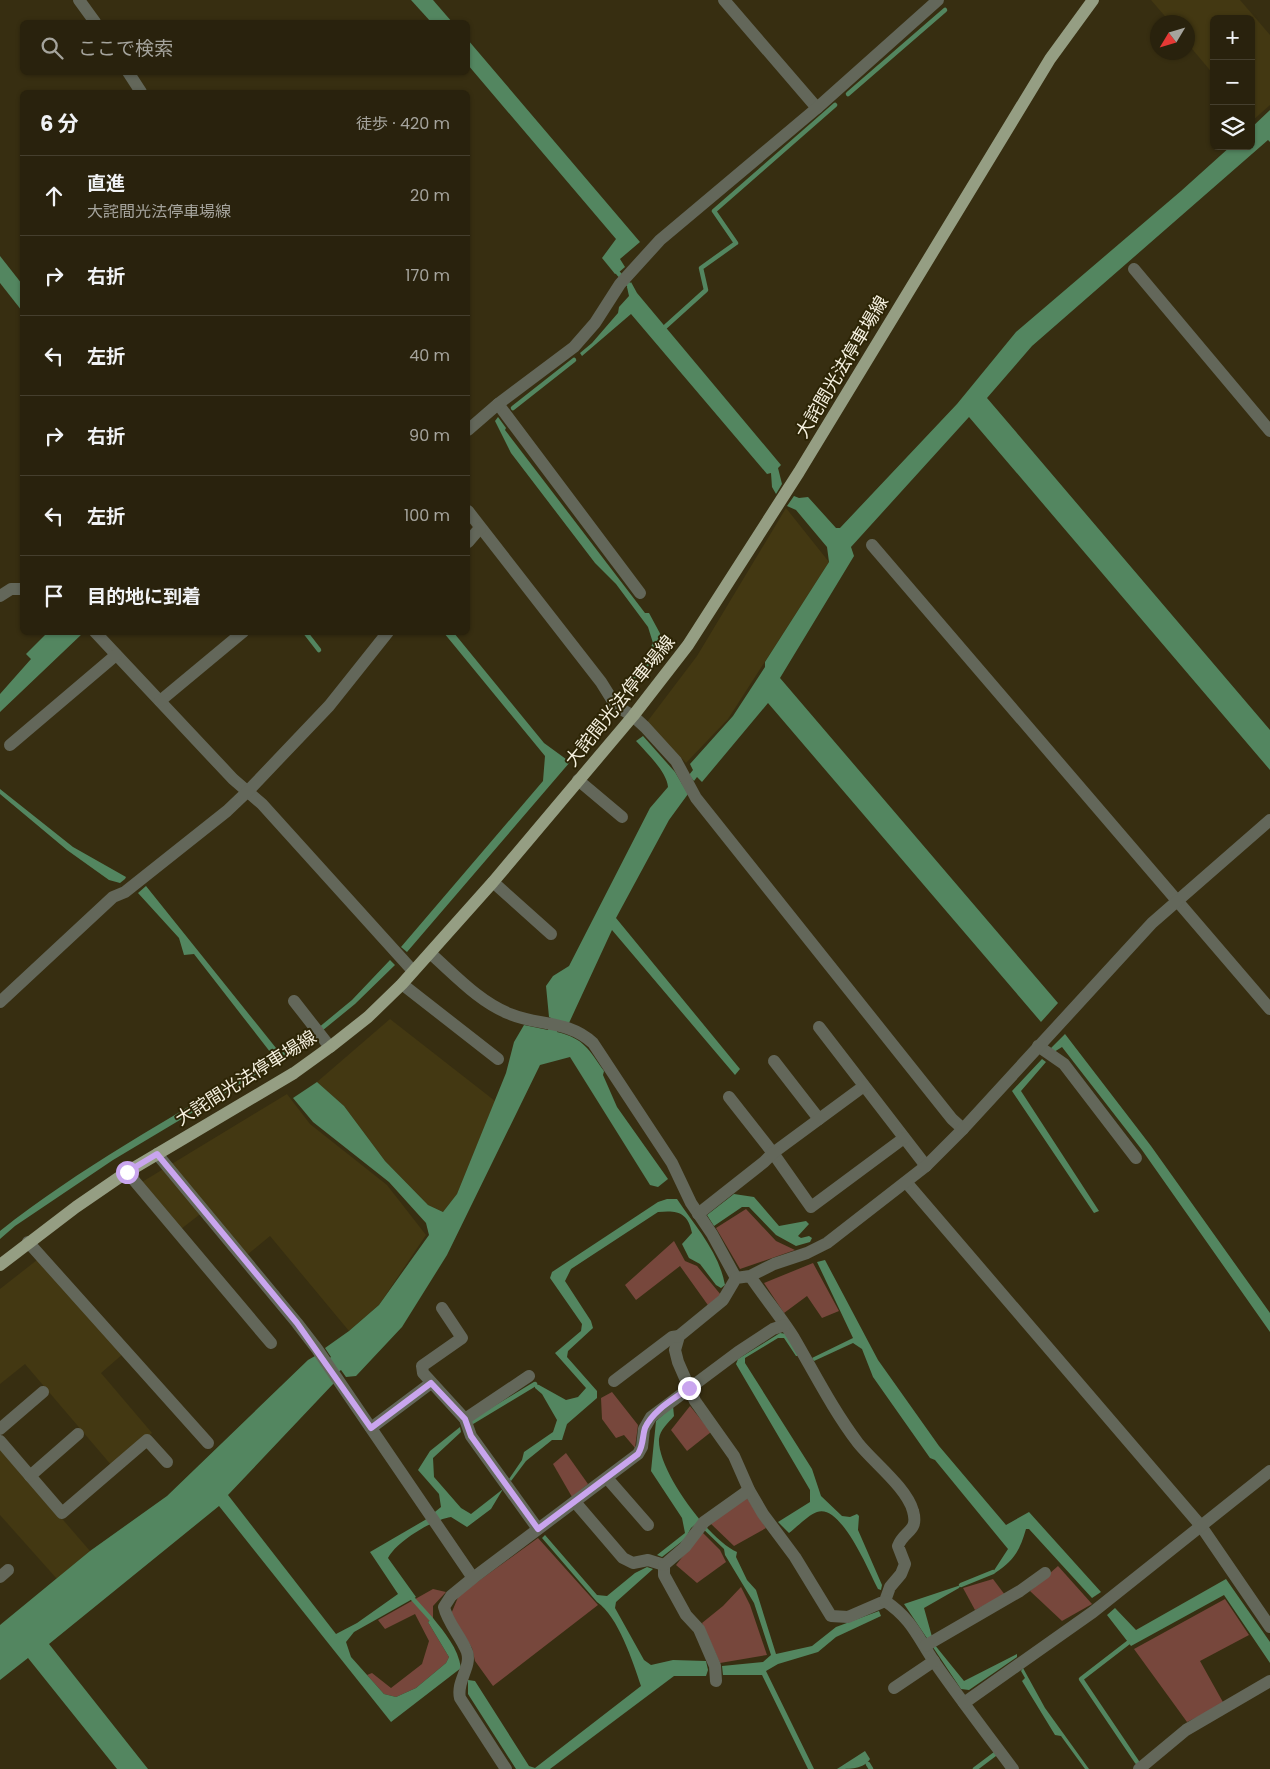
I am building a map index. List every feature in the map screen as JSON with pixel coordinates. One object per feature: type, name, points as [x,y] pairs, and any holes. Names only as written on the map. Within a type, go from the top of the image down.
[{"type":"main road","name":"大詫間光法停車場線","points":[[0,1265],[28,1242],[127,1172],[294,1074],[327,1042],[368,1016],[402,984],[493,882],[633,716],[688,645],[799,472],[1050,59],[1093,0]]},
{"type":"street","points":[[78,0],[93,20]]},
{"type":"street","points":[[724,0],[817,108]]},
{"type":"street","points":[[470,428],[498,404],[574,346],[595,322],[620,284],[660,240],[817,108],[938,0]]},
{"type":"street","points":[[130,75],[140,90]]},
{"type":"street","points":[[1134,269],[1270,431]]},
{"type":"street","points":[[498,404],[640,593]]},
{"type":"street","points":[[470,515],[590,667],[616,706],[633,716],[646,727],[676,761],[696,798],[952,1119],[963,1129]]},
{"type":"street","points":[[470,540],[480,528]]},
{"type":"street","points":[[872,545],[1270,1009]]},
{"type":"street","points":[[0,596],[11,589],[20,589]]},
{"type":"street","points":[[98,635],[233,779],[262,804],[413,971]]},
{"type":"street","points":[[160,702],[239,635]]},
{"type":"street","points":[[0,1002],[113,897],[125,892],[227,811],[329,706],[386,635]]},
{"type":"street","points":[[10,745],[116,655]]},
{"type":"street","points":[[578,780],[622,817]]},
{"type":"street","points":[[736,1278],[750,1276],[774,1264],[808,1253],[826,1243],[926,1166],[963,1129],[1152,923],[1177,899],[1270,820]]},
{"type":"street","points":[[493,882],[551,934]]},
{"type":"street","points":[[430,953],[493,1006],[511,1015],[561,1026],[582,1034],[593,1043],[672,1163],[698,1214],[712,1234],[736,1278]]},
{"type":"street","points":[[402,984],[498,1059]]},
{"type":"street","points":[[294,1000],[327,1042]]},
{"type":"street","points":[[819,1027],[926,1166]]},
{"type":"street","points":[[1038,1046],[1064,1064],[1136,1158]]},
{"type":"street","points":[[774,1061],[819,1119]]},
{"type":"street","points":[[698,1214],[773,1153],[864,1086]]},
{"type":"street","points":[[729,1097],[773,1153],[811,1207],[904,1138]]},
{"type":"street","points":[[157,1154],[324,1358],[473,1578]]},
{"type":"street","points":[[127,1172],[271,1343]]},
{"type":"street","points":[[906,1182],[1201,1526],[1270,1627]]},
{"type":"street","points":[[28,1242],[208,1444]]},
{"type":"street","points":[[736,1278],[723,1300],[680,1336],[675,1350],[678,1362],[695,1401],[734,1456],[749,1490],[795,1557],[831,1616],[848,1617],[885,1601],[890,1587],[901,1574],[905,1564],[898,1546],[900,1540],[910,1532],[915,1522],[913,1508],[902,1492],[859,1444],[836,1411],[785,1325],[750,1276]]},
{"type":"street","points":[[442,1308],[462,1338],[422,1366],[423,1373],[465,1419],[471,1436],[538,1529]]},
{"type":"street","points":[[506,1769],[460,1698],[458,1690],[467,1666],[467,1653],[446,1617],[444,1607],[451,1596],[473,1578],[638,1454],[642,1447],[644,1429],[651,1417],[738,1352],[773,1329],[785,1325]]},
{"type":"street","points":[[614,1381],[672,1337],[680,1336]]},
{"type":"street","points":[[465,1419],[529,1376]]},
{"type":"street","points":[[371,1428],[431,1383]]},
{"type":"street","points":[[0,1429],[43,1392]]},
{"type":"street","points":[[30,1476],[78,1434]]},
{"type":"street","points":[[0,1441],[62,1513],[148,1440],[167,1462]]},
{"type":"street","points":[[964,1703],[1093,1612],[1270,1471]]},
{"type":"street","points":[[607,1478],[648,1525]]},
{"type":"street","points":[[716,1681],[715,1666],[699,1629],[686,1615],[664,1575],[664,1565],[685,1546],[701,1525],[749,1490]]},
{"type":"street","points":[[576,1502],[623,1558],[632,1563],[648,1560],[664,1565]]},
{"type":"street","points":[[930,1643],[1020,1591],[1045,1573]]},
{"type":"street","points":[[885,1601],[899,1610],[930,1643],[934,1662],[1013,1769]]},
{"type":"street","points":[[894,1688],[934,1662]]},
{"type":"street","points":[[1139,1769],[1186,1730],[1270,1681]]},
{"type":"shaded area","points":[[411,0],[433,0],[450,20],[429,20]]},
{"type":"shaded area","points":[[1151,0],[1240,0],[1253,15],[1210,15],[1210,70],[1195,52],[1195,15],[1164,15]]},
{"type":"shaded area","points":[[1255,18],[1270,35],[1270,105],[1255,118]]},
{"type":"shaded area","points":[[470,42],[640,242],[620,259],[625,267],[615,274],[602,258],[616,239],[470,67]]},
{"type":"shaded area","points":[[1270,110],[1270,142],[1268,140],[1032,346],[987,398],[1270,730],[1270,770],[969,417],[851,547],[854,556],[780,678],[1058,1003],[1041,1022],[768,703],[702,782],[697,777],[694,781],[689,775],[693,770],[690,764],[733,716],[829,562],[827,547],[796,510],[787,506],[794,496],[799,498],[808,497],[836,528],[840,528],[957,404],[1016,332],[1227,150],[1255,150],[1255,124]]},
{"type":"shaded area","points":[[0,256],[20,281],[20,308],[0,283]]},
{"type":"shaded area","points":[[631,282],[637,293],[781,465],[778,468],[782,484],[776,494],[772,487],[771,473],[767,474],[631,314],[582,356],[580,353],[592,343],[618,313],[619,307],[629,296],[627,287]]},
{"type":"shaded area","points":[[498,417],[506,428],[505,430],[645,613],[649,613],[663,639],[659,652],[623,699],[618,695],[640,668],[653,643],[648,627],[616,584],[595,563],[511,453],[495,421]]},
{"type":"shaded area","points":[[786,508],[829,562],[728,719],[686,763],[647,722],[697,656]]},
{"type":"shaded area","points":[[45,635],[81,635],[0,712],[0,694],[31,659],[26,654]]},
{"type":"shaded area","points":[[446,635],[456,635],[544,743],[570,762],[407,952],[401,947],[543,781],[545,756]]},
{"type":"shaded area","points":[[643,736],[675,772],[688,794],[669,820],[616,918],[740,1069],[735,1075],[612,930],[569,1023],[560,1021],[557,1032],[580,1042],[594,1057],[604,1071],[603,1075],[617,1107],[668,1179],[658,1187],[650,1185],[570,1057],[540,1065],[447,1255],[402,1327],[356,1376],[346,1377],[341,1370],[330,1378],[334,1383],[228,1495],[336,1634],[357,1623],[398,1594],[370,1552],[425,1520],[441,1507],[439,1494],[418,1470],[430,1451],[460,1427],[461,1432],[433,1458],[434,1477],[461,1508],[471,1514],[503,1489],[491,1509],[467,1527],[451,1517],[443,1519],[416,1532],[399,1545],[388,1558],[416,1597],[354,1632],[346,1642],[351,1657],[384,1694],[396,1697],[416,1688],[446,1663],[449,1657],[428,1622],[433,1618],[454,1647],[461,1668],[391,1722],[219,1506],[49,1644],[148,1769],[117,1769],[28,1658],[0,1680],[0,1625],[90,1551],[167,1496],[308,1360],[315,1356],[321,1364],[331,1357],[325,1348],[349,1331],[379,1305],[429,1235],[426,1223],[389,1182],[313,1122],[293,1098],[317,1082],[344,1106],[385,1161],[428,1205],[443,1212],[457,1194],[506,1073],[514,1042],[524,1025],[548,1030],[551,1018],[549,1017],[546,986],[553,976],[569,966],[650,808],[668,787],[667,781],[660,769],[636,741]]},
{"type":"shaded area","points":[[0,789],[73,847],[126,877],[125,879],[120,883],[109,880],[67,850],[0,794]]},
{"type":"shaded area","points":[[146,886],[280,1053],[312,1033],[352,1000],[390,960],[395,965],[355,1004],[317,1035],[282,1059],[113,1160],[15,1226],[0,1239],[0,1231],[66,1183],[134,1140],[274,1057],[194,954],[184,955],[179,938],[138,893]]},
{"type":"shaded area","points":[[390,1019],[495,1101],[457,1194],[443,1212],[428,1205],[385,1161],[344,1106],[317,1082]]},
{"type":"shaded area","points":[[1065,1034],[1151,1146],[1270,1313],[1270,1332],[1142,1150],[1062,1047],[1054,1052],[1051,1048]]},
{"type":"shaded area","points":[[1042,1059],[1046,1062],[1021,1091],[1099,1211],[1094,1213],[1012,1091]]},
{"type":"shaded area","points":[[287,1094],[310,1124],[387,1185],[426,1235],[379,1305],[349,1331],[270,1236],[247,1255],[208,1208],[181,1229],[142,1182]]},
{"type":"shaded area","points":[[734,1194],[754,1197],[779,1226],[806,1221],[809,1224],[798,1236],[801,1238],[809,1236],[812,1238],[810,1242],[796,1246],[776,1235],[749,1207],[742,1207],[714,1226],[707,1215]]},
{"type":"shaded area","points":[[667,1199],[677,1199],[699,1229],[718,1261],[725,1285],[721,1288],[716,1285],[700,1264],[689,1258],[682,1244],[692,1233],[690,1226],[681,1214],[671,1211],[658,1212],[571,1269],[565,1281],[591,1321],[593,1328],[568,1351],[567,1357],[597,1391],[597,1398],[567,1424],[562,1440],[552,1440],[526,1461],[511,1481],[509,1479],[522,1460],[524,1452],[553,1432],[557,1420],[542,1394],[535,1388],[535,1384],[566,1400],[578,1397],[586,1388],[555,1353],[581,1331],[582,1324],[550,1278],[552,1272],[658,1202]]},
{"type":"shaded area","points":[[746,1209],[776,1241],[795,1250],[740,1269],[716,1228]]},
{"type":"shaded area","points":[[674,1241],[685,1261],[697,1266],[721,1295],[710,1308],[680,1266],[636,1300],[625,1285]]},
{"type":"shaded area","points":[[37,1260],[124,1353],[101,1373],[152,1433],[112,1466],[25,1364],[0,1384],[0,1289]]},
{"type":"shaded area","points":[[825,1260],[878,1360],[939,1446],[1006,1525],[1029,1512],[1101,1592],[1092,1598],[1029,1529],[1026,1529],[1019,1549],[1012,1559],[995,1573],[993,1572],[1008,1549],[935,1460],[930,1458],[873,1377],[862,1349],[853,1343],[814,1361],[812,1358],[853,1338],[817,1262]]},
{"type":"shaded area","points":[[813,1263],[839,1311],[822,1318],[807,1296],[784,1313],[764,1283]]},
{"type":"shaded area","points":[[780,1333],[787,1334],[798,1356],[796,1356],[784,1338],[778,1338],[745,1358],[745,1363],[812,1469],[821,1496],[842,1516],[850,1517],[857,1514],[859,1516],[858,1530],[882,1585],[881,1590],[878,1589],[861,1555],[844,1528],[826,1512],[817,1512],[789,1533],[778,1522],[810,1502],[810,1490],[736,1364],[738,1359]]},
{"type":"shaded area","points":[[612,1392],[638,1425],[635,1448],[624,1435],[616,1438],[602,1419],[601,1398]]},
{"type":"shaded area","points":[[673,1406],[674,1416],[663,1430],[659,1439],[666,1468],[675,1485],[699,1519],[713,1534],[737,1552],[736,1557],[747,1580],[756,1590],[776,1654],[812,1646],[836,1627],[879,1611],[881,1616],[836,1637],[818,1652],[778,1664],[766,1671],[814,1769],[808,1769],[762,1675],[723,1675],[722,1666],[763,1662],[771,1655],[754,1603],[725,1555],[724,1549],[697,1523],[691,1528],[685,1539],[662,1557],[657,1555],[685,1533],[682,1518],[651,1471],[656,1421]]},
{"type":"shaded area","points":[[690,1406],[711,1432],[687,1451],[671,1430]]},
{"type":"shaded area","points":[[0,1447],[90,1551],[57,1579],[0,1515]]},
{"type":"shaded area","points":[[566,1453],[588,1484],[572,1497],[553,1464]]},
{"type":"shaded area","points":[[747,1498],[766,1528],[734,1546],[709,1522]]},
{"type":"shaded area","points":[[702,1532],[720,1550],[726,1562],[697,1583],[676,1565]]},
{"type":"shaded area","points":[[545,1535],[597,1595],[607,1596],[635,1573],[647,1567],[653,1569],[616,1602],[615,1608],[644,1660],[651,1665],[673,1660],[706,1661],[708,1670],[706,1676],[674,1676],[550,1769],[516,1769],[468,1694],[468,1680],[475,1681],[529,1766],[535,1768],[641,1686],[624,1640],[612,1618],[542,1538]]},
{"type":"shaded area","points":[[538,1538],[598,1605],[493,1686],[475,1661],[472,1648],[451,1614],[459,1595]]},
{"type":"shaded area","points":[[1058,1566],[1092,1604],[1062,1621],[1030,1591]]},
{"type":"shaded area","points":[[993,1579],[1005,1595],[975,1610],[963,1588]]},
{"type":"shaded area","points":[[1226,1579],[1270,1642],[1270,1663],[1224,1595],[1131,1646],[1107,1615],[1115,1608],[1136,1630]]},
{"type":"shaded area","points":[[961,1585],[924,1608],[934,1644],[964,1681],[1017,1654],[1017,1657],[969,1690],[961,1689],[904,1604]]},
{"type":"shaded area","points":[[741,1587],[750,1605],[767,1655],[720,1663],[702,1623],[723,1606]]},
{"type":"shaded area","points":[[433,1589],[446,1592],[433,1606],[433,1618],[428,1622],[449,1657],[446,1663],[416,1688],[396,1697],[384,1694],[367,1675],[372,1673],[391,1688],[422,1664],[429,1641],[415,1614],[385,1629],[378,1620]]},
{"type":"shaded area","points":[[1225,1599],[1249,1635],[1200,1661],[1224,1704],[1187,1722],[1134,1649]]},
{"type":"shaded area","points":[[1023,1668],[1045,1708],[1089,1769],[1085,1769],[1061,1736],[1055,1735],[1022,1681],[1025,1678],[1021,1671]]},
{"type":"shaded area","points":[[865,1751],[870,1759],[864,1765],[837,1769]]},
{"type":"waterway","points":[[848,94],[945,10]]},
{"type":"waterway","points":[[665,327],[706,290],[701,268],[736,243],[714,211],[835,105]]},
{"type":"waterway","points":[[618,273],[631,290]]},
{"type":"waterway","points":[[513,408],[574,360]]},
{"type":"waterway","points":[[307,635],[319,650]]},
{"type":"waterway","points":[[472,1422],[535,1384]]},
{"type":"waterway","points":[[961,1585],[993,1572]]},
{"type":"waterway","points":[[413,1599],[431,1619]]},
{"type":"waterway","points":[[1129,1642],[1081,1679],[1137,1762]]},
{"type":"waterway","points":[[975,1769],[995,1754]]},
{"type":"waterway","points":[[868,1764],[871,1769]]},
{"type":"route","points":[[127,1172],[157,1154],[297,1323],[371,1428],[431,1383],[465,1419],[471,1436],[538,1529],[638,1454],[642,1447],[644,1429],[651,1417],[689,1388]]}]
